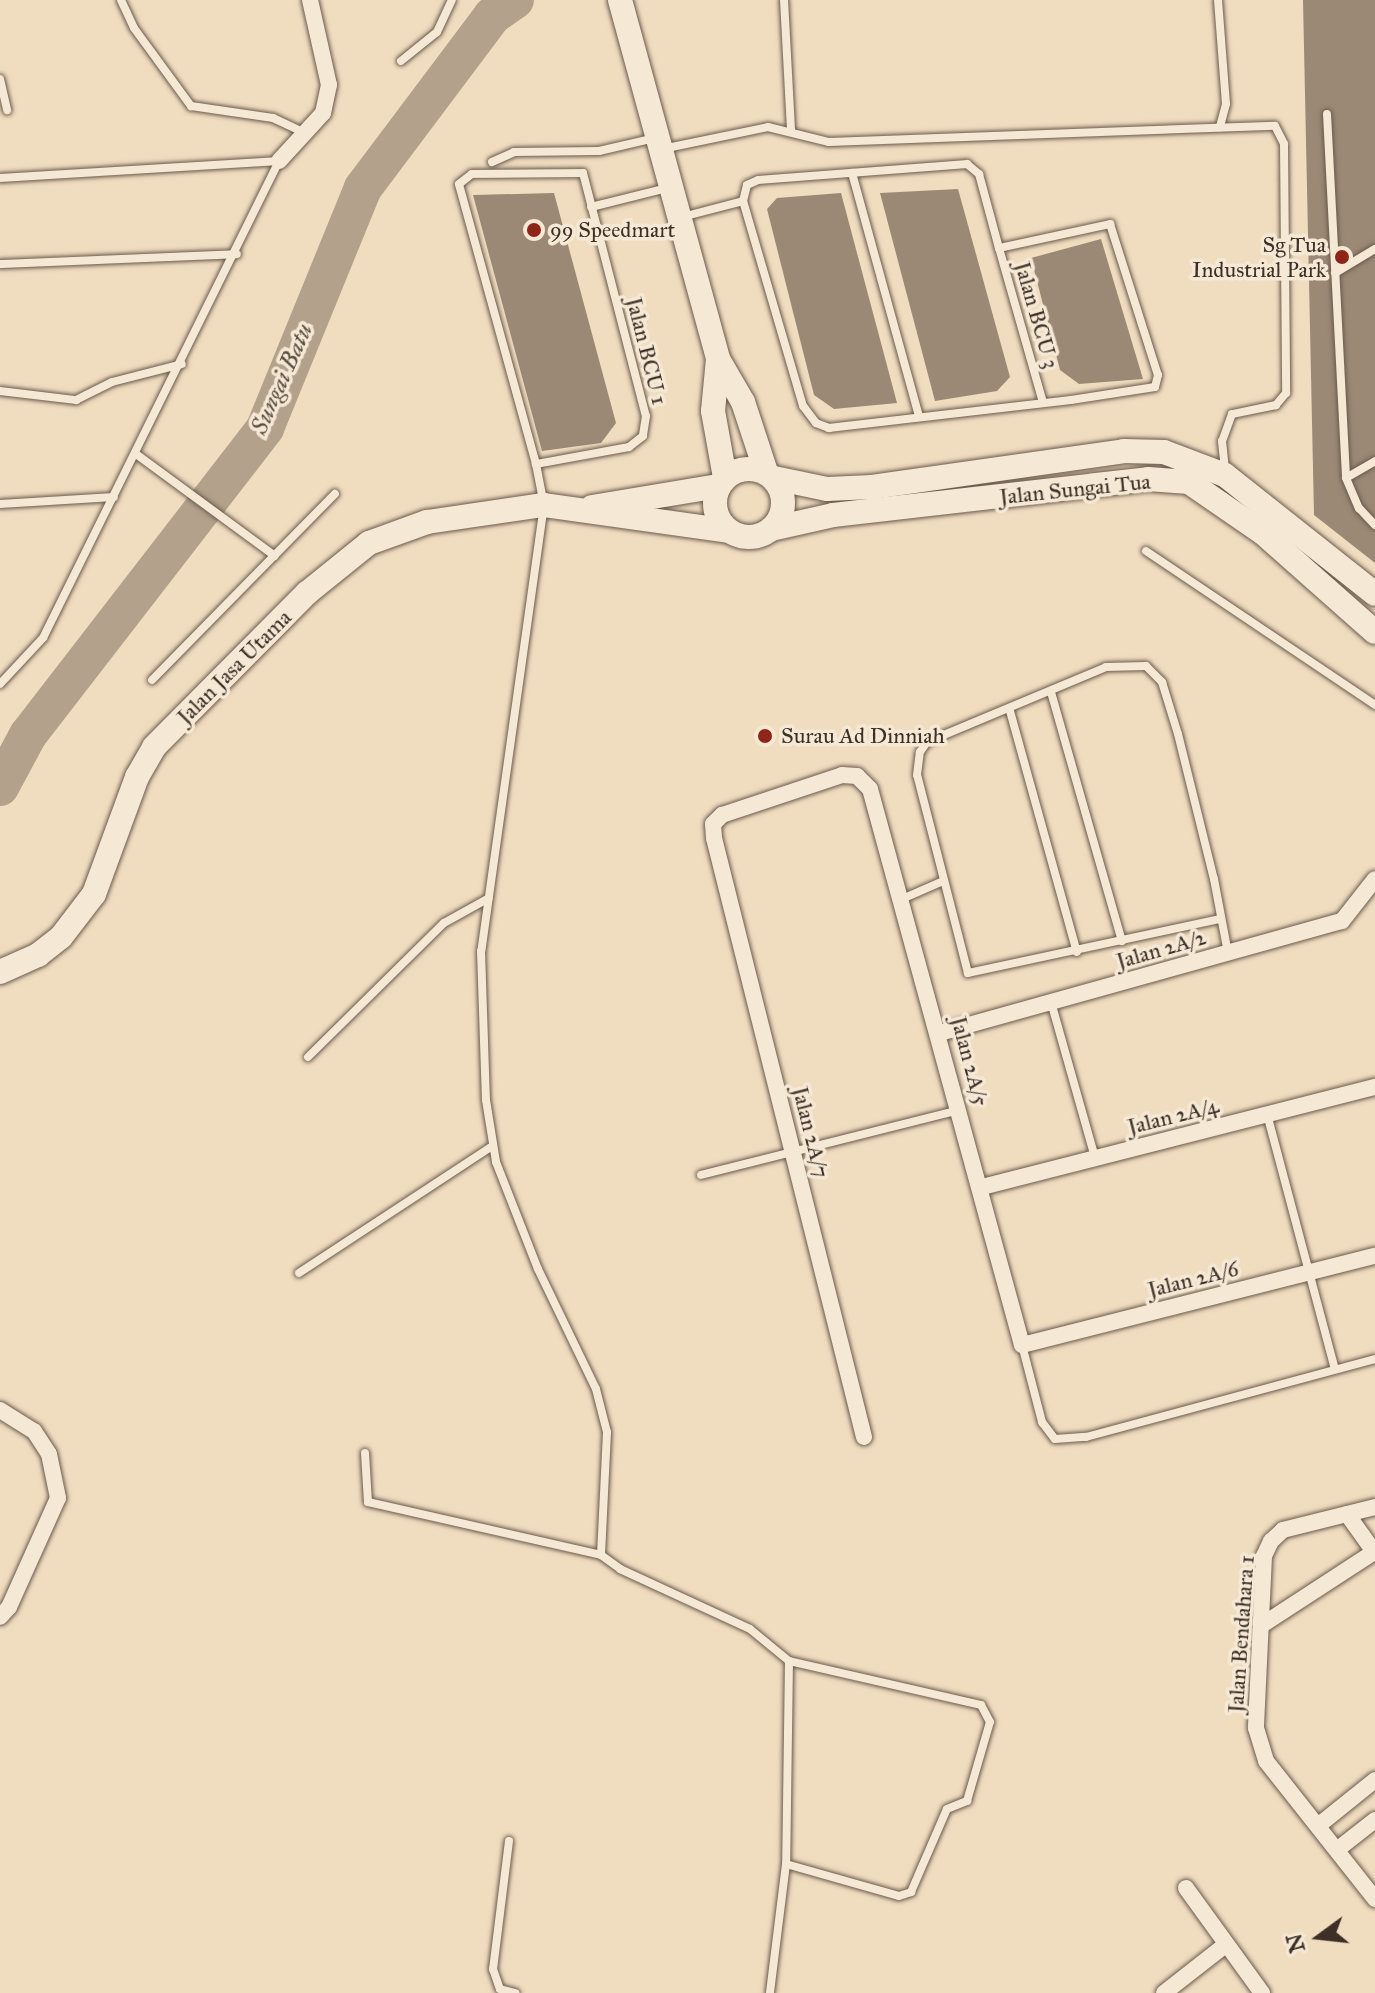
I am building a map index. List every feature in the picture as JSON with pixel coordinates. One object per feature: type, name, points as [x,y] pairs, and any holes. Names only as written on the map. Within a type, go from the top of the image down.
[{"type":"main road","points":[[622,6],[718,359],[743,402],[783,510],[771,529],[750,538],[729,531],[715,505],[722,482],[713,411],[718,359]]},
{"type":"main road","name":"Jalan Sungai Tua","points":[[770,475],[827,489],[872,487],[1124,451],[1164,452],[1225,475],[1375,594]]},
{"type":"main road","points":[[722,482],[744,468],[770,475]]},
{"type":"main road","name":"Jalan Jasa Utama","points":[[578,510],[722,482]]},
{"type":"main road","name":"Jalan Sungai Tua","points":[[771,529],[833,515],[1117,482],[1189,482],[1263,533],[1375,632]]},
{"type":"main road","name":"Jalan Jasa Utama","points":[[0,972],[38,955],[61,937],[94,894],[137,777],[154,747],[337,567],[369,543],[405,527],[544,505],[729,531]]},
{"type":"street","points":[[279,161],[323,113],[329,85],[310,0]]},
{"type":"street","name":"Jalan 2A/7","points":[[864,1437],[713,824],[722,815],[842,775],[857,776],[870,789]]},
{"type":"street","name":"Jalan 2A/5","points":[[870,789],[940,1033],[1022,1345]]},
{"type":"street","name":"Jalan 2A/2","points":[[940,1033],[1342,921],[1375,879]]},
{"type":"street","name":"Jalan 2A/4","points":[[982,1187],[1375,1087]]},
{"type":"street","name":"Jalan 2A/6","points":[[1022,1345],[1375,1256]]},
{"type":"street","points":[[0,1410],[34,1431],[49,1454],[58,1498],[9,1607],[0,1617]]},
{"type":"street","name":"Jalan Bendahara 1","points":[[1375,1507],[1283,1530],[1271,1541],[1264,1556],[1256,1728],[1266,1761],[1375,1899]]},
{"type":"street","points":[[1262,1625],[1374,1552],[1347,1514]]},
{"type":"street","points":[[1319,1825],[1375,1780]]},
{"type":"street","points":[[1338,1849],[1375,1820]]},
{"type":"street","points":[[1186,1888],[1224,1946],[1262,1993]]},
{"type":"street","points":[[1164,1993],[1224,1946]]},
{"type":"lane","points":[[121,0],[134,28],[191,106],[273,118],[307,134]]},
{"type":"lane","points":[[401,61],[437,32],[452,0]]},
{"type":"lane","points":[[784,0],[791,130]]},
{"type":"lane","points":[[1218,0],[1226,104],[1220,127]]},
{"type":"lane","points":[[0,79],[7,110]]},
{"type":"lane","points":[[1327,114],[1346,478],[1359,508],[1375,525]]},
{"type":"lane","points":[[492,162],[514,152],[599,151],[768,127],[791,130],[829,142],[1275,126],[1284,144],[1286,393],[1276,405],[1232,414],[1222,441],[1225,475]]},
{"type":"lane","points":[[0,178],[279,161],[237,254],[43,638],[0,684]]},
{"type":"lane","name":"Jalan BCU 3","points":[[967,164],[979,174],[1043,402],[829,428],[816,423],[803,406],[743,201],[747,185],[758,180],[967,164]]},
{"type":"lane","name":"Jalan BCU 1","points":[[583,173],[591,207],[646,416],[643,436],[629,447],[536,464],[459,184],[472,174],[583,173]]},
{"type":"lane","points":[[852,173],[919,417]]},
{"type":"lane","points":[[591,207],[671,187]]},
{"type":"lane","points":[[680,218],[743,201]]},
{"type":"lane","points":[[999,248],[1110,224],[1158,375],[1155,387],[1043,402]]},
{"type":"lane","points":[[1335,273],[1375,249]]},
{"type":"lane","points":[[0,264],[237,254]]},
{"type":"lane","points":[[0,391],[76,400],[112,382],[182,364]]},
{"type":"lane","points":[[136,454],[275,556]]},
{"type":"lane","points":[[1346,478],[1375,461]]},
{"type":"lane","points":[[536,464],[544,505],[481,951],[486,1100],[492,1146],[538,1269],[596,1389],[607,1432],[601,1555]]},
{"type":"lane","points":[[152,680],[335,494]]},
{"type":"lane","points":[[0,504],[114,497]]},
{"type":"lane","points":[[1146,551],[1375,705]]},
{"type":"lane","points":[[1220,919],[968,973],[917,775],[920,752],[927,742],[1010,711],[1106,667],[1146,666],[1162,682],[1220,919],[1228,953]]},
{"type":"lane","points":[[1051,692],[1122,941]]},
{"type":"lane","points":[[1010,711],[1077,952]]},
{"type":"lane","points":[[902,899],[943,881]]},
{"type":"lane","points":[[308,1057],[444,923],[489,898]]},
{"type":"lane","points":[[1051,1002],[1095,1158]]},
{"type":"lane","points":[[701,1175],[960,1110]]},
{"type":"lane","points":[[1267,1114],[1335,1369]]},
{"type":"lane","points":[[299,1273],[492,1146]]},
{"type":"lane","points":[[1022,1345],[1042,1422],[1055,1439],[1086,1437],[1375,1359]]},
{"type":"lane","points":[[365,1453],[368,1502],[601,1555],[620,1569],[750,1629],[789,1661],[981,1705],[990,1722],[967,1801],[947,1809],[911,1892],[899,1896],[786,1864]]},
{"type":"lane","points":[[770,1993],[786,1864],[789,1661]]},
{"type":"lane","points":[[509,1841],[493,1969],[500,1989],[515,1993]]},
{"type":"building","name":"Sg Tua Industrial Park","points":[[1303,0],[1375,0],[1375,563],[1314,515]]},
{"type":"building","points":[[958,189],[1010,377],[997,391],[935,401],[880,193]]},
{"type":"building","points":[[554,193],[616,423],[601,443],[542,451],[473,195]]},
{"type":"building","points":[[841,193],[897,403],[834,409],[814,395],[767,209],[777,198]]},
{"type":"building","points":[[1101,239],[1143,379],[1079,384],[1060,370],[1031,258]]},
{"type":"waterway","name":"Sungai Batu","points":[[0,787],[28,735],[265,428],[363,188],[492,16],[515,0]]},
{"type":"place","name":"99 Speedmart","points":[[534,230]]},
{"type":"place","name":"Sg Tua Industrial Park","points":[[1342,257]]},
{"type":"place","name":"Surau Ad Dinniah","points":[[765,736]]}]
